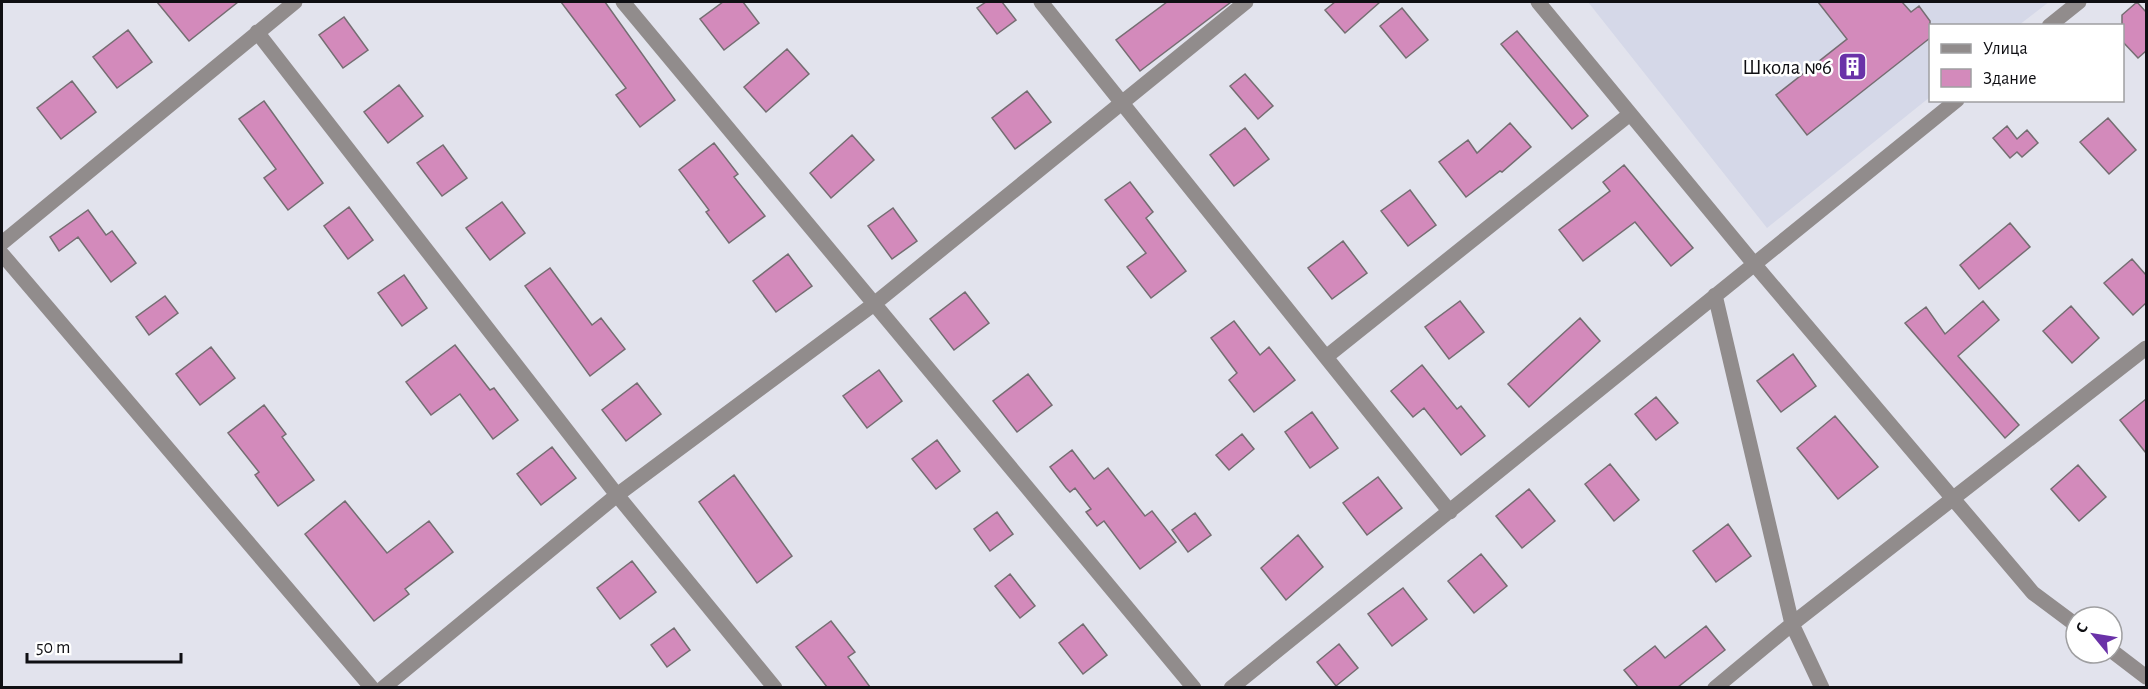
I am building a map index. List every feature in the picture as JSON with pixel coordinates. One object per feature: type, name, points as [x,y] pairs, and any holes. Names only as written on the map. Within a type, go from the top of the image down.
[{"type":"street","points":[[2,243],[295,2]]},
{"type":"street","points":[[623,2],[1194,687]]},
{"type":"street","points":[[1041,2],[1450,512]]},
{"type":"street","points":[[383,687],[616,495],[874,304],[1246,2]]},
{"type":"street","points":[[1538,2],[1755,265],[2033,593],[2064,616]]},
{"type":"street","points":[[2052,24],[2079,2]]},
{"type":"street","points":[[257,32],[616,495],[775,687]]},
{"type":"street","points":[[1231,687],[1955,102]]},
{"type":"street","points":[[1326,357],[1630,114]]},
{"type":"street","points":[[2,254],[372,687]]},
{"type":"street","points":[[1715,295],[1792,624],[1822,687]]},
{"type":"street","points":[[1715,687],[1792,624],[2146,348]]},
{"type":"street","points":[[2124,660],[2146,677]]},
{"type":"shaded area","points":[[1588,2],[2049,2],[2020,24],[1929,24],[1929,98],[1767,228]]},
{"type":"building","points":[[157,2],[238,2],[189,41]]},
{"type":"building","points":[[561,2],[605,2],[675,100],[640,127],[616,95],[626,88]]},
{"type":"building","points":[[723,2],[743,2],[759,23],[724,50],[700,19]]},
{"type":"building","points":[[986,2],[1002,2],[1016,20],[997,34],[977,8]]},
{"type":"building","points":[[1167,2],[1231,2],[1140,71],[1116,40]]},
{"type":"building","points":[[1335,2],[1380,2],[1345,33],[1325,10]]},
{"type":"building","name":"Школа №6","points":[[1818,2],[1902,2],[1911,12],[1919,6],[1930,21],[1929,39],[1807,135],[1776,95],[1847,39]]},
{"type":"building","points":[[2137,2],[2146,12],[2146,51],[2138,58],[2124,43],[2122,15]]},
{"type":"building","points":[[1402,8],[1428,40],[1406,58],[1380,26]]},
{"type":"building","points":[[344,17],[368,50],[343,68],[319,35]]},
{"type":"building","points":[[128,30],[152,62],[117,88],[93,57]]},
{"type":"building","points":[[1517,31],[1588,116],[1572,129],[1501,44]]},
{"type":"building","points":[[787,49],[809,74],[766,112],[744,87]]},
{"type":"building","points":[[1245,74],[1273,106],[1258,119],[1230,86]]},
{"type":"building","points":[[72,81],[96,112],[61,139],[37,108]]},
{"type":"building","points":[[399,85],[423,116],[388,143],[364,112]]},
{"type":"building","points":[[1027,91],[1051,122],[1015,149],[992,118]]},
{"type":"building","points":[[264,101],[323,183],[288,210],[264,178],[276,169],[239,119]]},
{"type":"building","points":[[2108,118],[2136,150],[2109,174],[2080,142]]},
{"type":"building","points":[[1510,123],[1531,147],[1502,172],[1500,171],[1466,197],[1439,162],[1468,140],[1477,153]]},
{"type":"building","points":[[2007,126],[2017,139],[2027,130],[2038,143],[2022,157],[2017,152],[2010,158],[1993,138]]},
{"type":"building","points":[[1245,128],[1269,159],[1234,186],[1210,155]]},
{"type":"building","points":[[852,135],[874,160],[831,198],[810,173]]},
{"type":"building","points":[[714,143],[738,174],[734,177],[765,216],[729,243],[706,212],[709,210],[679,170]]},
{"type":"building","points":[[443,145],[467,178],[442,196],[417,163]]},
{"type":"building","points":[[1624,165],[1693,248],[1671,266],[1635,222],[1583,261],[1559,230],[1610,191],[1603,182]]},
{"type":"building","points":[[1130,182],[1153,212],[1146,218],[1186,271],[1151,298],[1127,267],[1146,253],[1105,200]]},
{"type":"building","points":[[1410,190],[1436,225],[1408,246],[1381,211]]},
{"type":"building","points":[[502,202],[525,233],[490,260],[466,228]]},
{"type":"building","points":[[349,207],[373,240],[348,259],[324,226]]},
{"type":"building","points":[[893,208],[917,241],[892,259],[868,226]]},
{"type":"building","points":[[88,210],[106,235],[112,231],[136,263],[111,282],[78,237],[59,251],[50,237]]},
{"type":"building","points":[[2010,223],[2030,247],[1979,289],[1960,265]]},
{"type":"building","points":[[1343,241],[1367,273],[1332,299],[1308,268]]},
{"type":"building","points":[[788,254],[812,286],[776,312],[753,281]]},
{"type":"building","points":[[2132,259],[2146,275],[2146,303],[2133,315],[2104,283]]},
{"type":"building","points":[[550,268],[592,325],[601,318],[625,349],[590,376],[525,286]]},
{"type":"building","points":[[404,275],[427,308],[402,326],[378,293]]},
{"type":"building","points":[[965,292],[989,323],[954,350],[930,319]]},
{"type":"building","points":[[165,296],[178,313],[149,335],[136,317]]},
{"type":"building","points":[[1460,301],[1484,332],[1449,359],[1425,327]]},
{"type":"building","points":[[1983,301],[1999,320],[1958,356],[2019,425],[2005,438],[1905,323],[1926,307],[1945,334]]},
{"type":"building","points":[[2071,306],[2099,338],[2072,363],[2043,331]]},
{"type":"building","points":[[1580,318],[1600,341],[1529,407],[1508,384]]},
{"type":"building","points":[[1234,321],[1260,355],[1269,347],[1295,380],[1254,412],[1229,380],[1237,373],[1211,338]]},
{"type":"building","points":[[455,345],[490,390],[494,388],[518,420],[493,439],[460,394],[431,415],[406,382]]},
{"type":"building","points":[[211,347],[235,378],[200,405],[176,374]]},
{"type":"building","points":[[1793,354],[1816,386],[1781,412],[1757,381]]},
{"type":"building","points":[[1422,365],[1457,409],[1461,406],[1485,436],[1461,455],[1424,408],[1413,417],[1391,391]]},
{"type":"building","points":[[879,370],[902,401],[867,428],[843,396]]},
{"type":"building","points":[[1028,374],[1052,405],[1017,432],[993,401]]},
{"type":"building","points":[[637,383],[661,414],[626,441],[602,410]]},
{"type":"building","points":[[1656,397],[1678,423],[1656,440],[1635,414]]},
{"type":"building","points":[[2146,399],[2146,453],[2120,420]]},
{"type":"building","points":[[264,405],[286,434],[282,437],[314,480],[278,506],[255,475],[259,472],[228,433]]},
{"type":"building","points":[[1312,412],[1338,448],[1310,468],[1285,432]]},
{"type":"building","points":[[1835,416],[1878,467],[1838,499],[1797,448]]},
{"type":"building","points":[[1242,434],[1254,449],[1229,470],[1216,455]]},
{"type":"building","points":[[937,440],[960,471],[936,489],[912,459]]},
{"type":"building","points":[[552,447],[576,478],[541,505],[517,474]]},
{"type":"building","points":[[1072,450],[1094,479],[1108,468],[1145,516],[1152,511],[1176,542],[1140,569],[1104,521],[1097,526],[1086,512],[1091,509],[1075,488],[1070,492],[1050,467]]},
{"type":"building","points":[[1610,464],[1639,500],[1614,521],[1585,484]]},
{"type":"building","points":[[2078,465],[2106,497],[2079,521],[2051,489]]},
{"type":"building","points":[[734,475],[792,556],[757,583],[699,502]]},
{"type":"building","points":[[1378,477],[1402,508],[1367,535],[1343,503]]},
{"type":"building","points":[[1529,489],[1555,521],[1522,548],[1496,516]]},
{"type":"building","points":[[345,501],[387,553],[429,521],[453,552],[405,589],[409,594],[374,621],[305,534]]},
{"type":"building","points":[[997,512],[1013,534],[990,551],[974,529]]},
{"type":"building","points":[[1195,513],[1211,535],[1188,552],[1172,530]]},
{"type":"building","points":[[1728,524],[1751,556],[1716,582],[1693,551]]},
{"type":"building","points":[[1298,535],[1323,567],[1286,600],[1261,568]]},
{"type":"building","points":[[1481,554],[1507,586],[1474,613],[1448,581]]},
{"type":"building","points":[[632,561],[656,592],[620,619],[597,588]]},
{"type":"building","points":[[1010,574],[1035,606],[1020,618],[995,586]]},
{"type":"building","points":[[1403,588],[1427,619],[1392,646],[1368,614]]},
{"type":"building","points":[[831,621],[855,652],[848,657],[870,687],[827,687],[796,647]]},
{"type":"building","points":[[1083,624],[1107,655],[1083,674],[1059,643]]},
{"type":"building","points":[[1706,626],[1725,650],[1678,687],[1638,687],[1624,670],[1655,646],[1665,658]]},
{"type":"building","points":[[674,628],[690,650],[667,667],[651,645]]},
{"type":"building","points":[[1339,644],[1358,668],[1336,686],[1317,662]]},
{"type":"place","name":"Школа №6","points":[[1853,67]]}]
